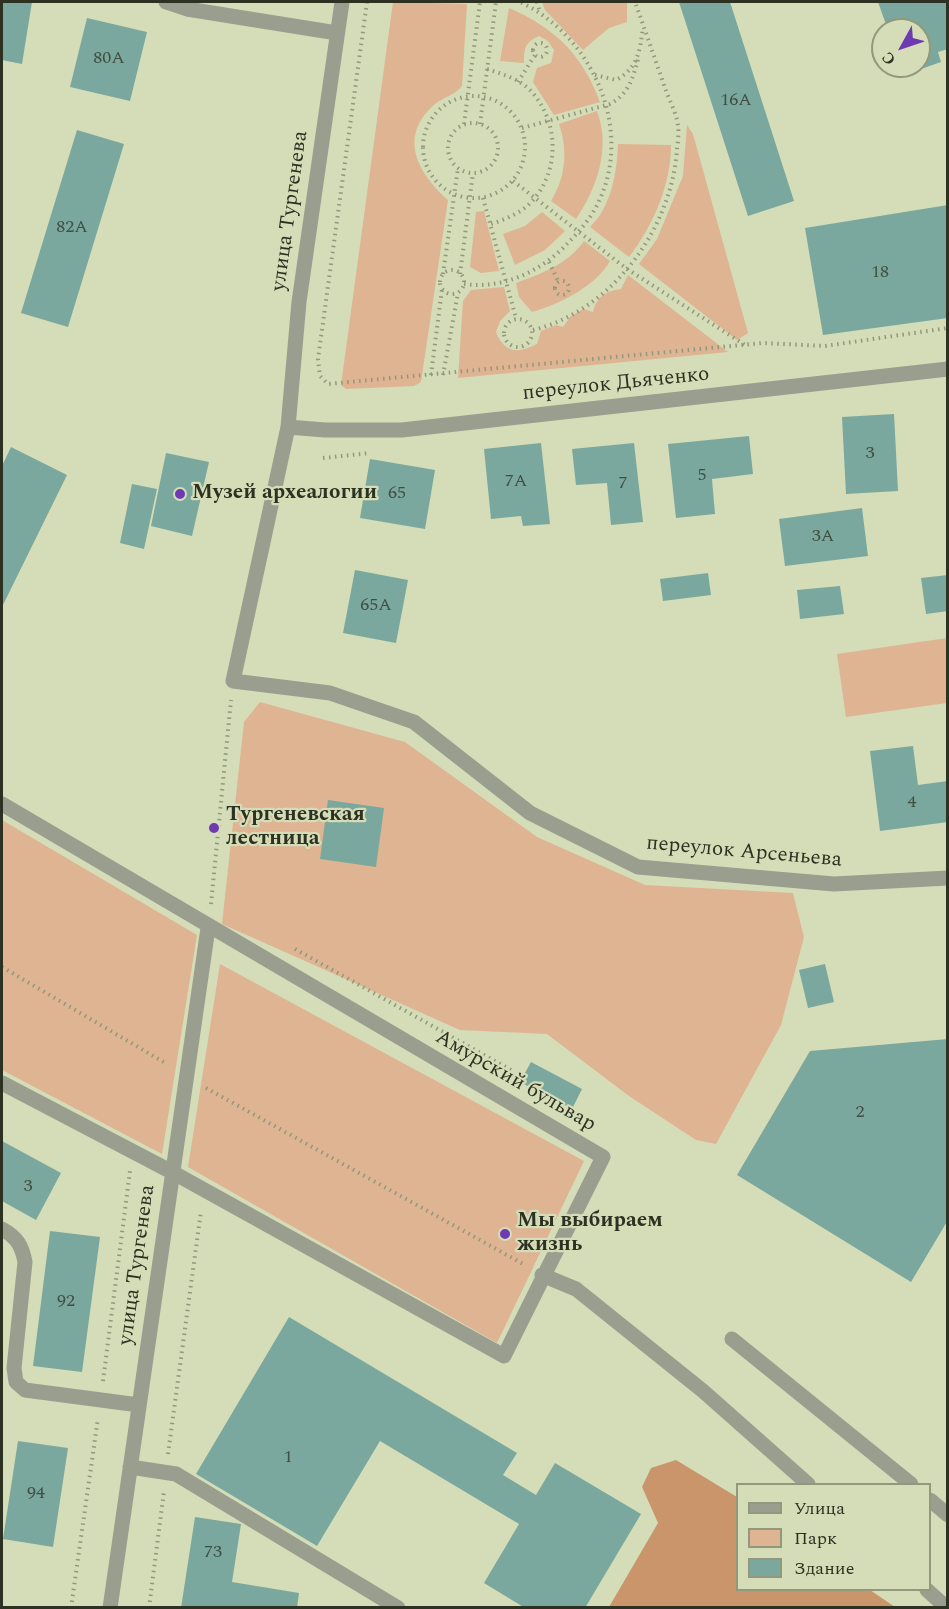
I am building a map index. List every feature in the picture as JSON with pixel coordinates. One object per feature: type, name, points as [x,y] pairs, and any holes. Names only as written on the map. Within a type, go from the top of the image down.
[{"type":"street","points":[[166,2],[187,9],[337,33]]},
{"type":"street","name":"улица Тургенева","points":[[288,427],[299,303],[342,2]]},
{"type":"street","name":"переулок Дьяченко","points":[[288,427],[325,430],[402,430],[948,369]]},
{"type":"street","points":[[233,681],[288,427]]},
{"type":"street","name":"переулок Арсеньева","points":[[233,681],[330,693],[414,722],[530,813],[638,867],[834,884],[948,878]]},
{"type":"street","name":"Амурский бульвар","points":[[2,804],[208,928],[603,1157],[542,1275],[504,1356],[172,1172],[2,1083]]},
{"type":"street","name":"улица Тургенева","points":[[110,1608],[208,928]]},
{"type":"street","points":[[2,1228],[11,1234],[22,1247],[25,1262],[14,1368],[16,1382],[25,1390],[139,1406]]},
{"type":"street","points":[[542,1275],[576,1289],[703,1391],[806,1483]]},
{"type":"street","points":[[732,1340],[909,1483]]},
{"type":"street","points":[[130,1467],[176,1474],[398,1608]]},
{"type":"street","points":[[931,1501],[948,1515]]},
{"type":"street","points":[[928,1591],[947,1608]]},
{"type":"path","points":[[368,2],[318,368],[323,381],[334,386],[763,344],[825,346],[948,328]]},
{"type":"path","points":[[464,124],[480,2]]},
{"type":"path","points":[[480,124],[496,2]]},
{"type":"path","points":[[464,284],[492,285],[549,262],[580,232],[599,202],[610,168],[612,131],[607,105],[594,75],[582,54],[560,30],[541,14],[520,2]]},
{"type":"path","points":[[537,2],[541,14]]},
{"type":"path","points":[[533,330],[555,323],[589,303],[627,269],[647,242],[666,204],[676,169],[678,126],[635,2]]},
{"type":"path","points":[[522,128],[607,105],[619,99],[632,84],[644,26]]},
{"type":"path","points":[[518,82],[536,56]]},
{"type":"path","points":[[594,75],[616,80],[627,74],[639,56]]},
{"type":"path","points":[[487,69],[507,75],[528,88],[538,101],[548,121],[554,155],[547,178],[535,198],[515,215],[491,224]]},
{"type":"path","points":[[468,96],[484,97],[506,106],[522,128],[526,151],[522,168],[513,181],[499,192],[483,198],[454,194],[436,182],[427,168],[422,151],[424,134],[431,118],[442,106],[468,96]]},
{"type":"path","points":[[464,124],[480,124],[494,134],[498,150],[490,166],[473,172],[458,167],[450,158],[448,142],[456,129],[464,124]]},
{"type":"path","points":[[431,375],[442,289],[440,283],[444,274],[458,167]]},
{"type":"path","points":[[464,284],[460,274],[473,172]]},
{"type":"path","points":[[513,181],[627,269],[746,346]]},
{"type":"path","points":[[483,198],[516,318]]},
{"type":"path","points":[[549,262],[558,281]]},
{"type":"path","points":[[444,274],[452,270],[460,274]]},
{"type":"path","points":[[443,375],[458,293],[464,284]]},
{"type":"path","points":[[442,289],[449,294],[458,293]]},
{"type":"path","points":[[516,318],[525,320],[533,330],[528,344],[519,347],[510,344],[504,331],[508,322],[516,318]]},
{"type":"path","points":[[208,928],[233,681]]},
{"type":"path","points":[[2,967],[186,1076],[542,1275]]},
{"type":"path","points":[[149,1608],[202,1211]]},
{"type":"green space","points":[[393,2],[467,4],[462,86],[435,104],[423,116],[417,129],[415,142],[416,154],[421,166],[428,178],[448,200],[421,382],[414,386],[346,389],[341,385]]},
{"type":"green space","points":[[542,2],[627,2],[627,22],[609,28],[583,50],[545,10]]},
{"type":"green space","points":[[509,8],[540,24],[565,44],[585,70],[600,102],[554,115],[533,82],[537,68],[551,63],[554,50],[548,41],[539,36],[526,46],[524,63],[500,61]]},
{"type":"green space","points":[[597,111],[603,139],[600,167],[584,207],[576,219],[551,201],[560,182],[564,163],[564,144],[559,124]]},
{"type":"green space","points":[[687,125],[693,134],[748,333],[737,340],[639,264],[657,239],[683,176]]},
{"type":"green space","points":[[618,144],[671,145],[668,175],[659,204],[646,232],[629,257],[590,227],[603,210],[612,189]]},
{"type":"green space","points":[[484,211],[499,271],[481,273],[470,267],[476,212]]},
{"type":"green space","points":[[542,212],[565,231],[545,250],[515,265],[503,234],[525,226]]},
{"type":"green space","points":[[584,241],[610,261],[604,270],[576,293],[532,312],[519,297],[516,283],[562,262]]},
{"type":"green space","points":[[628,275],[728,352],[458,378],[463,301],[471,290],[504,287],[510,311],[500,321],[496,332],[507,348],[518,350],[537,344],[541,331],[556,325],[563,327],[570,317],[583,309],[593,312],[600,298],[611,291],[621,289]]},
{"type":"green space","points":[[947,638],[947,703],[846,717],[837,654]]},
{"type":"green space","points":[[260,702],[405,742],[537,837],[645,885],[793,893],[804,937],[781,1025],[716,1144],[696,1140],[629,1096],[547,1034],[460,1030],[222,924],[244,722]]},
{"type":"green space","points":[[2,820],[197,935],[162,1154],[2,1070]]},
{"type":"green space","points":[[220,964],[584,1161],[497,1343],[188,1167]]},
{"type":"shaded area","points":[[676,1460],[736,1496],[736,1591],[871,1591],[895,1607],[609,1607],[658,1523],[642,1487],[651,1468]]},
{"type":"building","points":[[2,2],[32,2],[22,64],[2,60]]},
{"type":"building","points":[[679,2],[730,2],[794,201],[748,216]]},
{"type":"building","points":[[878,2],[948,2],[948,49],[938,52],[941,62],[931,66],[931,18],[884,18]]},
{"type":"building","points":[[87,18],[147,32],[130,101],[70,87]]},
{"type":"building","points":[[77,130],[124,144],[68,327],[21,313]]},
{"type":"building","points":[[948,205],[948,318],[823,335],[805,228]]},
{"type":"building","points":[[894,414],[898,491],[846,494],[842,417]]},
{"type":"building","points":[[749,436],[753,474],[712,479],[715,514],[676,518],[668,444]]},
{"type":"building","points":[[541,443],[550,524],[523,526],[521,516],[491,519],[484,449]]},
{"type":"building","points":[[634,443],[643,522],[611,525],[607,483],[576,485],[572,449]]},
{"type":"building","points":[[11,447],[67,475],[2,607],[2,466]]},
{"type":"building","name":"Музей археалогии","points":[[166,453],[209,462],[192,536],[151,526]]},
{"type":"building","points":[[370,459],[435,470],[425,529],[360,518]]},
{"type":"building","points":[[132,484],[157,489],[144,549],[120,543]]},
{"type":"building","points":[[862,508],[868,556],[785,566],[779,519]]},
{"type":"building","points":[[355,570],[408,580],[396,643],[343,633]]},
{"type":"building","points":[[708,573],[711,595],[663,601],[660,579]]},
{"type":"building","points":[[948,575],[948,611],[926,614],[921,578]]},
{"type":"building","points":[[840,586],[844,614],[800,619],[797,590]]},
{"type":"building","points":[[913,746],[918,785],[948,781],[948,822],[880,831],[870,751]]},
{"type":"building","points":[[328,800],[384,808],[376,867],[320,859]]},
{"type":"building","points":[[825,964],[834,1002],[808,1008],[799,970]]},
{"type":"building","points":[[948,1039],[948,1220],[911,1282],[737,1175],[810,1051]]},
{"type":"building","points":[[531,1062],[582,1089],[572,1109],[520,1082]]},
{"type":"building","points":[[2,1141],[61,1173],[36,1220],[2,1201]]},
{"type":"building","points":[[50,1231],[100,1237],[82,1372],[33,1366]]},
{"type":"building","points":[[289,1317],[517,1453],[503,1475],[536,1495],[555,1463],[641,1514],[585,1608],[525,1608],[484,1583],[519,1524],[380,1441],[317,1546],[196,1474]]},
{"type":"building","points":[[18,1441],[68,1448],[53,1547],[3,1539]]},
{"type":"building","points":[[195,1517],[241,1524],[232,1582],[299,1593],[297,1608],[181,1608]]},
{"type":"place","name":"Музей археалогии","points":[[180,494]]},
{"type":"place","name":"Тургеневская лестница","points":[[214,828]]},
{"type":"place","name":"Мы выбираем жизнь","points":[[505,1234]]}]
